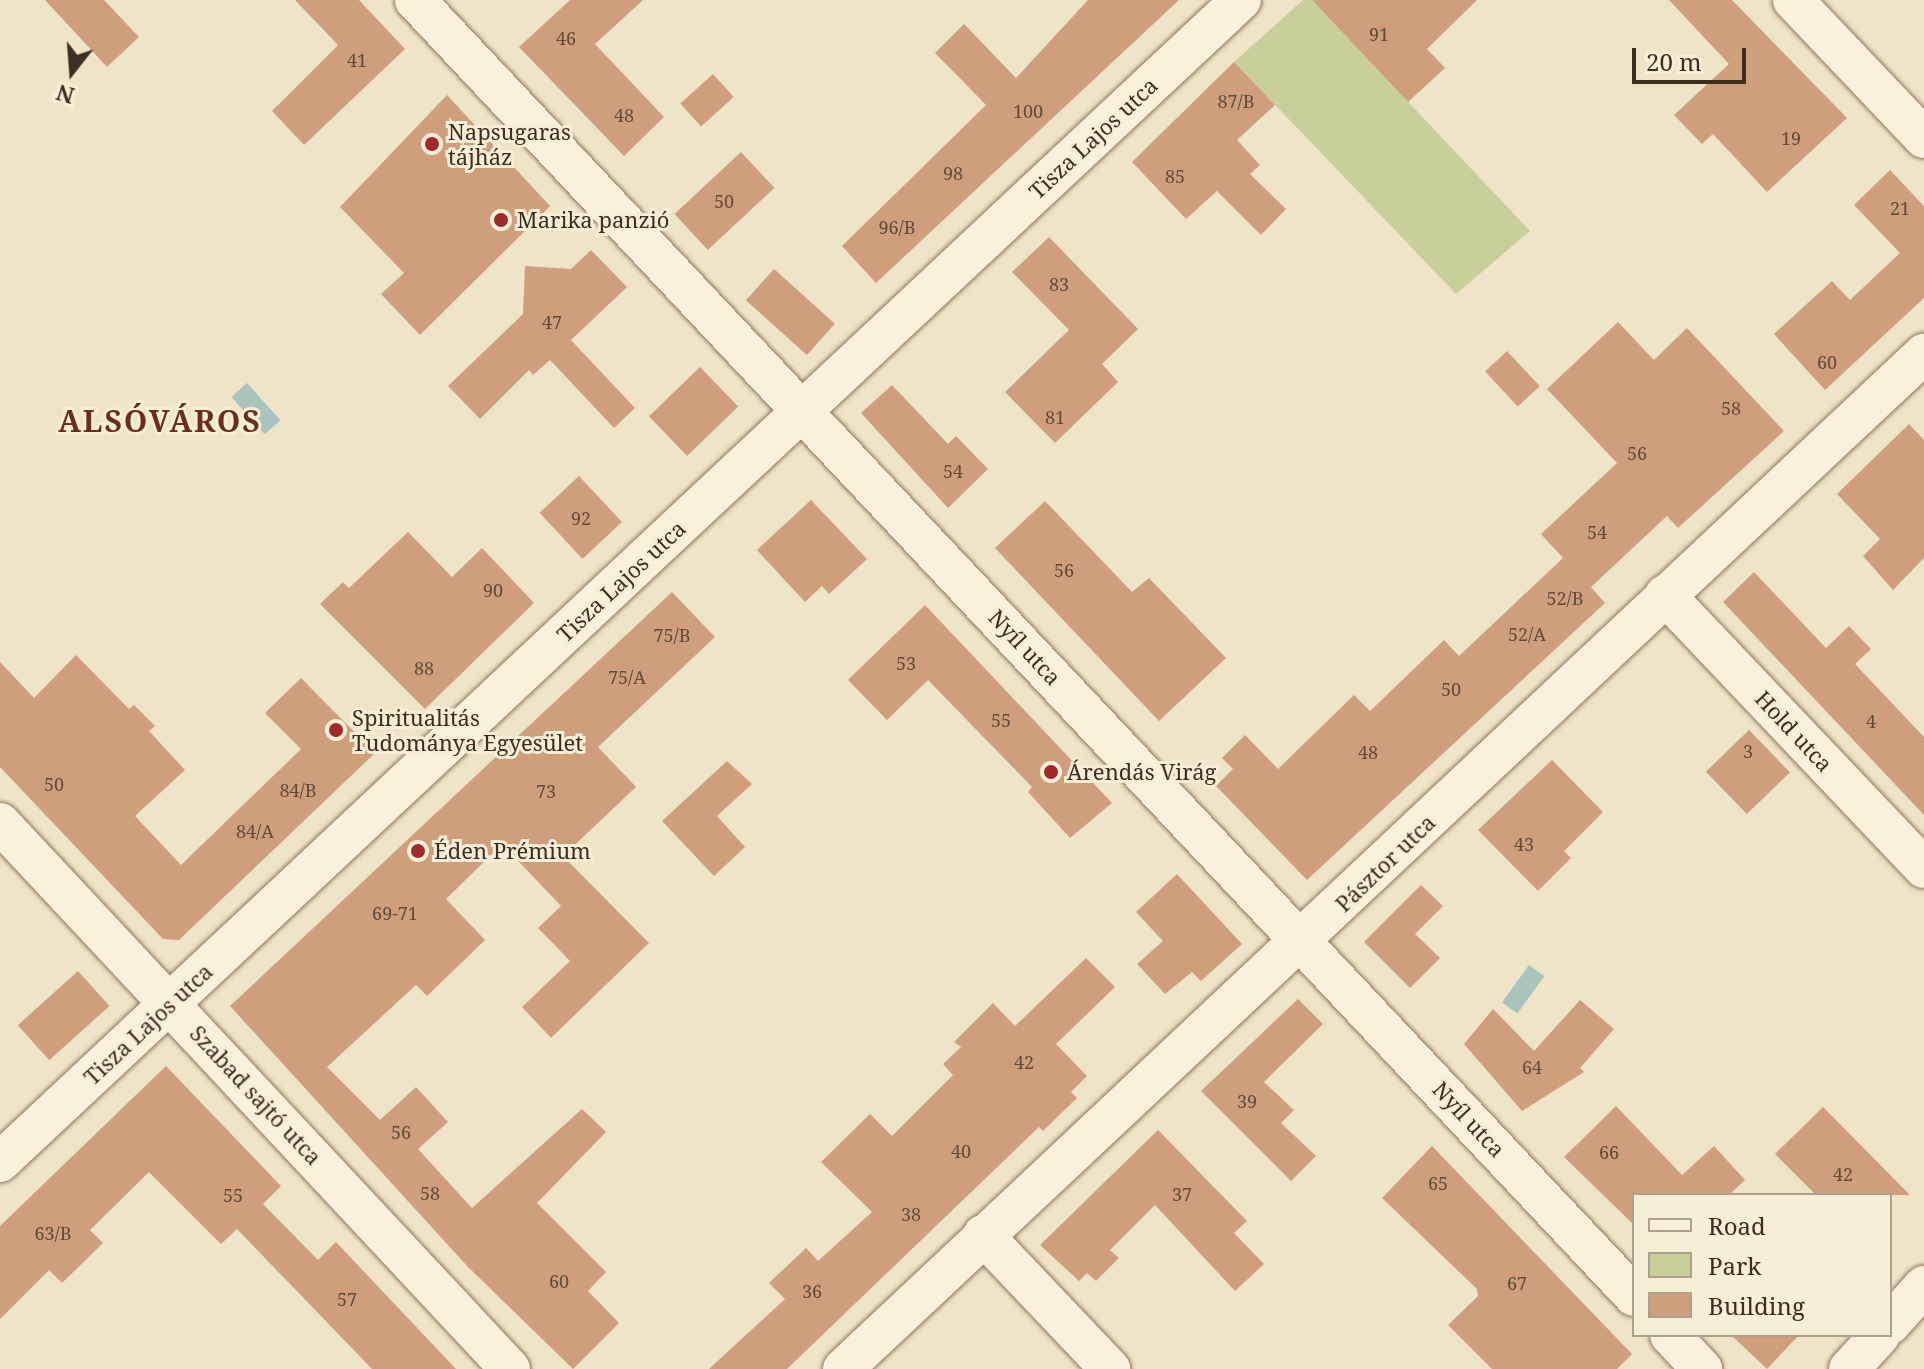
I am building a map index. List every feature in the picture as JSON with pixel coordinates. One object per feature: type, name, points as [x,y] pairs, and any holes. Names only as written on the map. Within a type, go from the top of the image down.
[{"type":"street","name":"Nyíl utca","points":[[415,0],[1632,1294]]},
{"type":"street","name":"Tisza Lajos utca","points":[[0,1162],[1241,0]]},
{"type":"street","points":[[1793,0],[1924,138]]},
{"type":"street","name":"Pásztor utca","points":[[843,1369],[983,1235],[1303,941],[1665,595],[1924,354]]},
{"type":"street","name":"Hold utca","points":[[1665,595],[1924,868]]},
{"type":"street","name":"Szabad sajtó utca","points":[[0,823],[510,1369]]},
{"type":"street","points":[[983,1235],[1110,1369]]},
{"type":"street","points":[[1892,1322],[1924,1286]]},
{"type":"street","points":[[1672,1337],[1702,1369]]},
{"type":"street","points":[[1849,1369],[1878,1337]]},
{"type":"green space","points":[[1303,0],[1312,0],[1530,231],[1456,294],[1234,62]]},
{"type":"water","points":[[247,383],[280,420],[265,434],[231,397]]},
{"type":"water","points":[[1529,965],[1544,976],[1517,1013],[1502,1002]]},
{"type":"building","points":[[45,0],[104,0],[139,37],[107,67]]},
{"type":"building","points":[[295,0],[359,0],[405,49],[304,145],[272,111],[338,45]]},
{"type":"building","points":[[570,0],[643,0],[595,44],[664,117],[624,156],[519,47]]},
{"type":"building","points":[[1088,0],[1179,0],[876,283],[842,246],[986,105],[935,53],[964,24],[1016,78]]},
{"type":"building","points":[[1312,0],[1477,0],[1427,49],[1445,68],[1408,102]]},
{"type":"building","points":[[1669,0],[1732,0],[1847,118],[1767,192],[1713,134],[1702,144],[1674,115],[1729,64]]},
{"type":"building","points":[[1234,62],[1275,105],[1237,140],[1260,165],[1250,174],[1286,209],[1261,235],[1217,191],[1186,219],[1132,162]]},
{"type":"building","points":[[713,74],[734,97],[701,126],[680,103]]},
{"type":"building","points":[[447,95],[550,206],[420,335],[381,294],[404,273],[340,207]]},
{"type":"building","points":[[741,152],[774,188],[708,250],[674,214]]},
{"type":"building","points":[[1890,170],[1924,206],[1924,298],[1825,390],[1774,334],[1832,281],[1850,300],[1900,253],[1854,205]]},
{"type":"building","points":[[1049,237],[1138,329],[1102,364],[1118,382],[1055,443],[1005,392],[1069,330],[1012,272]]},
{"type":"building","points":[[591,250],[627,287],[571,340],[635,408],[614,428],[550,360],[533,375],[529,370],[480,419],[448,386],[523,314],[525,266],[571,269]]},
{"type":"building","points":[[774,269],[835,324],[807,355],[746,300]]},
{"type":"building","points":[[1618,322],[1654,360],[1687,328],[1784,431],[1678,528],[1667,516],[1591,587],[1605,603],[1307,880],[1216,786],[1233,769],[1222,758],[1245,735],[1278,769],[1354,695],[1370,711],[1444,640],[1459,656],[1563,558],[1541,534],[1617,463],[1547,389]]},
{"type":"building","points":[[1507,351],[1540,386],[1518,407],[1485,371]]},
{"type":"building","points":[[700,367],[738,407],[687,456],[649,416]]},
{"type":"building","points":[[892,385],[948,444],[956,436],[988,469],[948,508],[861,413]]},
{"type":"building","points":[[1909,424],[1924,440],[1924,558],[1893,590],[1863,556],[1880,539],[1837,494]]},
{"type":"building","points":[[579,476],[622,522],[582,559],[540,513]]},
{"type":"building","points":[[811,500],[867,559],[829,594],[822,586],[805,602],[757,550]]},
{"type":"building","points":[[1045,501],[1132,592],[1149,578],[1226,658],[1159,721],[995,548]]},
{"type":"building","points":[[408,532],[452,577],[482,548],[534,603],[425,709],[320,604],[343,582],[349,588]]},
{"type":"building","points":[[1754,572],[1826,648],[1849,626],[1871,649],[1855,664],[1924,737],[1924,815],[1723,602]]},
{"type":"building","points":[[672,592],[715,637],[598,747],[636,787],[563,856],[649,943],[551,1038],[522,1007],[570,961],[538,928],[561,906],[502,844],[446,899],[485,940],[427,996],[416,985],[327,1067],[380,1120],[416,1087],[448,1122],[418,1149],[472,1208],[582,1109],[606,1132],[537,1203],[606,1272],[588,1291],[619,1323],[573,1369],[468,1267],[230,1006]]},
{"type":"building","points":[[925,605],[1112,803],[1070,838],[1028,792],[1032,787],[928,680],[887,720],[848,680]]},
{"type":"building","points":[[76,655],[129,709],[134,705],[155,726],[149,731],[185,770],[135,816],[181,865],[301,749],[265,713],[301,678],[375,753],[179,940],[163,939],[0,767],[0,662],[34,698]]},
{"type":"building","points":[[1749,730],[1790,772],[1747,814],[1706,772]]},
{"type":"building","points":[[1552,760],[1603,812],[1564,851],[1571,858],[1538,891],[1478,830]]},
{"type":"building","points":[[727,761],[752,784],[717,816],[745,847],[714,876],[662,821]]},
{"type":"building","points":[[1177,874],[1242,944],[1201,981],[1192,972],[1165,994],[1137,964],[1163,941],[1136,912]]},
{"type":"building","points":[[1421,885],[1443,906],[1415,934],[1440,958],[1410,988],[1364,942]]},
{"type":"building","points":[[1086,958],[1115,987],[1056,1044],[1087,1076],[1071,1092],[1077,1098],[1043,1131],[1039,1127],[787,1369],[709,1369],[785,1299],[769,1283],[806,1248],[818,1261],[872,1212],[821,1162],[870,1114],[892,1136],[953,1075],[943,1064],[961,1047],[954,1042],[993,1003],[1015,1026]]},
{"type":"building","points":[[78,971],[109,1006],[49,1060],[18,1025]]},
{"type":"building","points":[[1298,999],[1323,1024],[1264,1082],[1294,1110],[1281,1123],[1316,1156],[1291,1181],[1201,1091]]},
{"type":"building","points":[[1580,1000],[1614,1029],[1580,1068],[1584,1072],[1522,1111],[1464,1044],[1493,1009],[1534,1051]]},
{"type":"building","points":[[166,1066],[281,1186],[263,1204],[318,1260],[336,1242],[456,1369],[372,1369],[237,1229],[221,1244],[149,1172],[90,1230],[103,1243],[62,1283],[49,1270],[0,1319],[0,1226]]},
{"type":"building","points":[[1616,1106],[1682,1175],[1714,1146],[1745,1180],[1731,1193],[1632,1193],[1632,1223],[1564,1157]]},
{"type":"building","points":[[1823,1107],[1910,1195],[1814,1193],[1775,1154]]},
{"type":"building","points":[[1158,1130],[1247,1221],[1234,1233],[1264,1264],[1235,1291],[1155,1205],[1110,1250],[1119,1258],[1096,1281],[1087,1273],[1079,1281],[1040,1245]]},
{"type":"building","points":[[1432,1146],[1632,1354],[1617,1369],[1492,1369],[1448,1325],[1478,1296],[1477,1289],[1382,1198]]},
{"type":"building","points":[[1733,1337],[1797,1337],[1767,1369]]},
{"type":"place","name":"Napsugaras tájház","points":[[432,144]]},
{"type":"place","name":"Marika panzió","points":[[501,220]]},
{"type":"place","name":"Spiritualitás Tudománya Egyesület","points":[[336,730]]},
{"type":"place","name":"Árendás Virág","points":[[1051,772]]},
{"type":"place","name":"Éden Prémium","points":[[418,851]]},
{"type":"district","name":"ALSÓVÁROS","points":[[160,421]]}]
